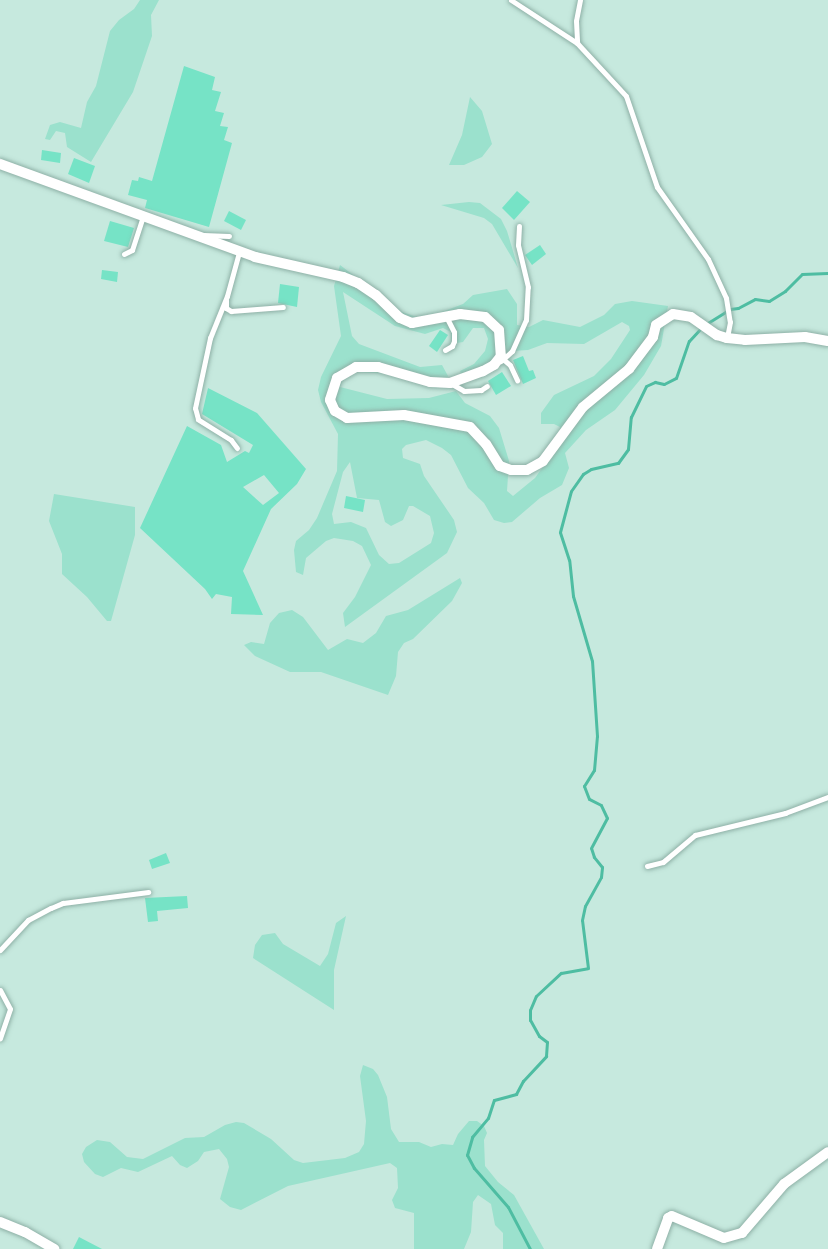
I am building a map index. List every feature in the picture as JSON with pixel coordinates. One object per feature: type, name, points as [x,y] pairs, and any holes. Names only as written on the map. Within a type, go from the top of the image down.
[{"type":"street","points":[[0,164],[239,251],[273,262],[343,277],[367,289],[400,318],[412,323],[474,314],[494,322],[499,330],[501,342],[499,362],[450,383],[430,382],[378,367],[356,367],[337,378],[330,400],[335,411],[347,418],[404,415],[460,423],[477,433],[500,466],[519,472],[536,467],[543,461],[583,407],[629,369],[653,338],[656,325],[673,314],[682,314],[717,335],[727,338],[745,340],[805,337],[828,341]]},
{"type":"street","points":[[657,1249],[668,1218],[672,1216],[724,1238],[742,1233],[784,1184],[828,1152]]},
{"type":"street","points":[[0,1222],[26,1232],[54,1249]]},
{"type":"lane","points":[[511,0],[577,43],[626,96],[657,187],[708,259],[726,298],[730,322],[727,338]]},
{"type":"lane","points":[[577,43],[576,21],[580,0]]},
{"type":"lane","points":[[124,254],[132,250],[143,216]]},
{"type":"lane","points":[[499,362],[512,351],[526,320],[528,287],[518,245],[519,226]]},
{"type":"lane","points":[[198,236],[229,236]]},
{"type":"lane","points":[[237,448],[231,440],[196,415],[210,338],[227,296],[239,251]]},
{"type":"lane","points":[[227,296],[226,308],[231,311],[283,307]]},
{"type":"lane","points":[[446,350],[452,346],[454,341],[454,332],[447,318]]},
{"type":"lane","points":[[499,362],[510,365],[518,380]]},
{"type":"lane","points":[[450,383],[464,390],[481,390],[486,386]]},
{"type":"lane","points":[[647,866],[663,862],[695,835],[785,813],[828,797]]},
{"type":"lane","points":[[0,950],[28,920],[57,905],[148,892]]},
{"type":"lane","points":[[0,990],[10,1009],[0,1038]]},
{"type":"green space","points":[[140,0],[159,0],[151,15],[152,36],[133,92],[91,162],[67,147],[65,133],[56,131],[50,140],[45,139],[50,125],[60,122],[81,128],[87,102],[96,86],[110,31],[119,20],[134,9]]},
{"type":"green space","points":[[470,97],[482,111],[492,144],[482,157],[464,165],[449,165],[462,135]]},
{"type":"green space","points":[[480,203],[501,219],[518,268],[492,224],[484,218],[441,205]]},
{"type":"green space","points":[[340,265],[402,312],[423,319],[463,304],[473,295],[507,289],[517,304],[517,325],[529,327],[543,320],[580,327],[604,315],[615,304],[632,301],[668,306],[661,346],[644,375],[615,410],[586,430],[565,453],[569,468],[562,485],[540,498],[512,522],[504,523],[494,520],[484,503],[468,488],[451,455],[442,448],[426,440],[406,445],[402,449],[403,458],[420,464],[424,476],[454,520],[457,532],[447,553],[345,627],[343,613],[355,597],[371,565],[362,546],[353,541],[334,538],[326,541],[306,558],[303,575],[296,572],[294,550],[296,541],[309,530],[317,518],[337,471],[338,434],[321,402],[318,390],[321,377],[341,336],[334,286]],"holes":[[[343,292],[395,326],[425,334],[443,328],[451,332],[451,339],[457,343],[463,342],[473,328],[484,328],[488,339],[485,351],[474,364],[460,371],[464,382],[476,379],[512,351],[528,350],[547,343],[584,344],[622,322],[629,326],[630,330],[611,359],[594,376],[554,395],[541,413],[541,424],[554,424],[560,427],[559,444],[535,478],[513,496],[507,491],[509,461],[499,428],[490,416],[465,403],[456,391],[429,398],[387,399],[340,387],[344,377],[356,372],[392,374],[436,388],[444,386],[448,376],[442,365],[420,367],[359,344],[352,336]],[[350,462],[357,498],[379,500],[385,522],[391,526],[403,520],[409,506],[430,516],[434,533],[431,543],[399,563],[389,564],[379,555],[366,528],[351,522],[334,524],[332,514],[343,472]]]},
{"type":"green space","points":[[54,494],[135,507],[135,535],[111,621],[107,621],[87,597],[62,574],[62,554],[49,521]]},
{"type":"green space","points":[[460,578],[462,583],[452,601],[413,639],[404,643],[398,652],[396,676],[388,695],[321,672],[290,672],[255,656],[244,645],[251,642],[264,644],[270,623],[279,613],[292,610],[303,617],[328,650],[347,639],[363,643],[376,633],[386,616],[408,610]]},
{"type":"green space","points":[[346,916],[334,970],[334,1010],[253,958],[255,945],[262,935],[275,933],[283,944],[320,966],[328,954],[336,923]]},
{"type":"green space","points":[[363,1065],[373,1069],[378,1075],[387,1097],[391,1129],[399,1142],[419,1142],[431,1147],[442,1144],[453,1145],[458,1134],[469,1121],[477,1121],[484,1126],[487,1133],[484,1140],[485,1166],[498,1182],[514,1195],[544,1249],[503,1249],[503,1233],[495,1225],[491,1204],[478,1195],[473,1202],[471,1232],[464,1249],[414,1249],[414,1213],[395,1208],[392,1200],[398,1188],[397,1168],[390,1163],[288,1186],[241,1210],[230,1207],[220,1199],[229,1167],[227,1159],[219,1149],[204,1152],[198,1161],[187,1168],[180,1165],[172,1156],[138,1172],[121,1168],[103,1177],[95,1174],[84,1162],[82,1154],[86,1147],[97,1140],[110,1142],[127,1157],[143,1159],[185,1138],[204,1137],[225,1125],[236,1122],[244,1123],[271,1139],[294,1160],[303,1163],[345,1158],[359,1152],[364,1144],[366,1121],[360,1076]]},
{"type":"building","points":[[184,66],[215,77],[212,90],[221,92],[215,111],[224,113],[220,126],[228,127],[224,140],[232,143],[209,227],[145,208],[147,200],[128,195],[132,180],[138,181],[139,177],[152,181]]},
{"type":"building","points":[[42,150],[61,153],[60,163],[41,160]]},
{"type":"building","points":[[74,158],[95,166],[89,183],[68,174]]},
{"type":"building","points":[[517,191],[530,202],[514,220],[502,208]]},
{"type":"building","points":[[229,211],[246,220],[241,230],[224,221]]},
{"type":"building","points":[[110,221],[134,228],[128,247],[104,241]]},
{"type":"building","points":[[540,245],[546,254],[532,265],[525,255]]},
{"type":"building","points":[[102,270],[118,272],[117,282],[101,279]]},
{"type":"building","points":[[280,284],[299,287],[297,307],[278,303]]},
{"type":"building","points":[[440,330],[448,335],[437,352],[429,346]]},
{"type":"building","points":[[523,356],[529,371],[533,370],[536,378],[523,384],[513,360]]},
{"type":"building","points":[[502,372],[511,386],[496,395],[488,381]]},
{"type":"building","points":[[208,388],[257,413],[306,469],[297,484],[271,509],[243,571],[263,615],[231,614],[232,597],[216,594],[212,599],[205,589],[140,528],[187,426],[221,445],[227,462],[245,451],[249,453],[253,445],[202,414]],"holes":[[[264,475],[279,493],[263,505],[243,487]]]},
{"type":"building","points":[[346,496],[365,500],[363,512],[344,508]]},
{"type":"building","points":[[166,853],[170,863],[152,869],[149,860]]},
{"type":"building","points":[[187,896],[188,908],[157,911],[158,921],[148,922],[145,898]]},
{"type":"building","points":[[79,1237],[102,1249],[73,1249]]},
{"type":"waterway","points":[[706,324],[730,309],[738,308],[755,299],[769,301],[785,291],[802,274],[828,273]]},
{"type":"waterway","points":[[530,1249],[508,1207],[474,1168],[467,1155],[472,1137],[488,1118],[494,1100],[516,1094],[523,1081],[546,1056],[547,1042],[539,1036],[530,1020],[530,1010],[536,996],[561,973],[588,968],[582,920],[585,906],[601,877],[602,867],[594,857],[591,848],[607,818],[601,805],[589,799],[584,786],[594,770],[597,736],[592,661],[573,596],[569,560],[560,532],[571,491],[583,474],[591,469],[618,463],[628,449],[631,417],[646,386],[655,382],[664,384],[676,378],[689,341],[701,328]]}]
